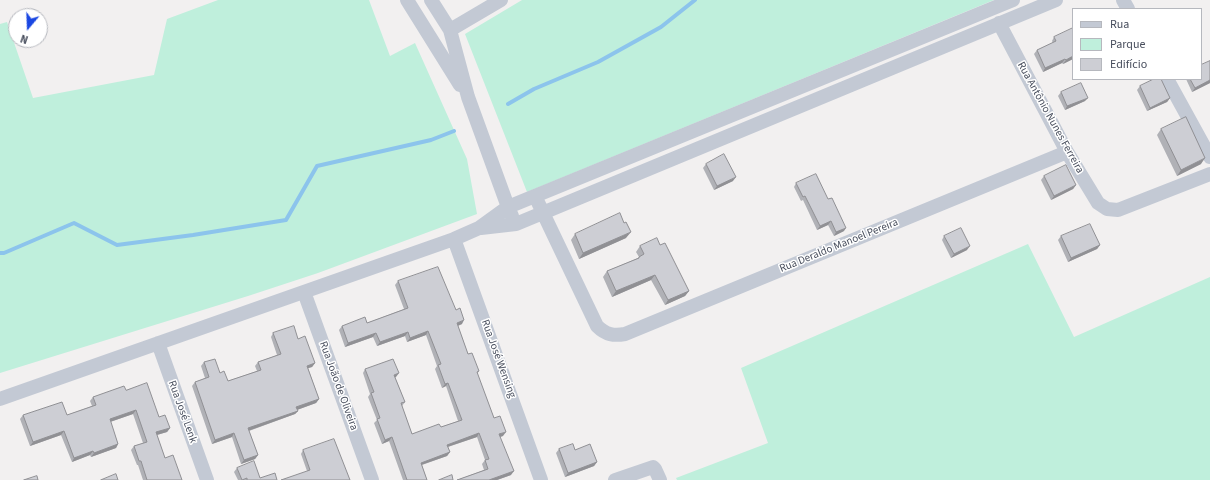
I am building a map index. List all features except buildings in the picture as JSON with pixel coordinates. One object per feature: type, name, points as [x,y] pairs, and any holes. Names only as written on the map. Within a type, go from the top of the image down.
[{"type":"street","points":[[406,0],[468,97]]},
{"type":"street","points":[[431,0],[450,30],[468,97],[508,207],[516,224]]},
{"type":"street","points":[[450,30],[501,0]]},
{"type":"street","points":[[0,398],[454,239],[479,228],[508,207],[1013,0]]},
{"type":"street","points":[[479,228],[516,224],[1056,0]]},
{"type":"street","name":"Rua Antônio Nunes Ferreira","points":[[999,23],[1067,152],[1098,203],[1107,209],[1118,210],[1210,174]]},
{"type":"street","points":[[1168,80],[1210,157]]},
{"type":"street","name":"Rua Deraldo Manoel Pereira","points":[[543,213],[597,326],[603,332],[610,335],[625,334],[1067,152]]},
{"type":"street","points":[[535,196],[543,213]]},
{"type":"street","name":"Rua José Wensing","points":[[454,239],[541,480]]},
{"type":"street","name":"Rua João de Oliveira","points":[[304,292],[372,480]]},
{"type":"street","name":"Rua José Lenk","points":[[158,343],[207,480]]},
{"type":"street","points":[[614,480],[652,467],[655,469],[660,480]]},
{"type":"green space","points":[[218,0],[369,0],[390,56],[415,43],[467,159],[477,214],[318,273],[0,373],[0,24],[7,22],[8,48],[16,48],[33,98],[154,75],[167,19]]},
{"type":"green space","points":[[522,0],[994,0],[527,192],[465,34]]},
{"type":"green space","points":[[1028,244],[1074,337],[1210,277],[1210,480],[677,480],[676,478],[768,443],[741,368]]},
{"type":"waterway","points":[[508,104],[534,89],[598,62],[661,27],[695,0]]},
{"type":"waterway","points":[[0,253],[4,253],[74,223],[117,245],[193,235],[286,220],[317,166],[431,140],[454,131]]}]
